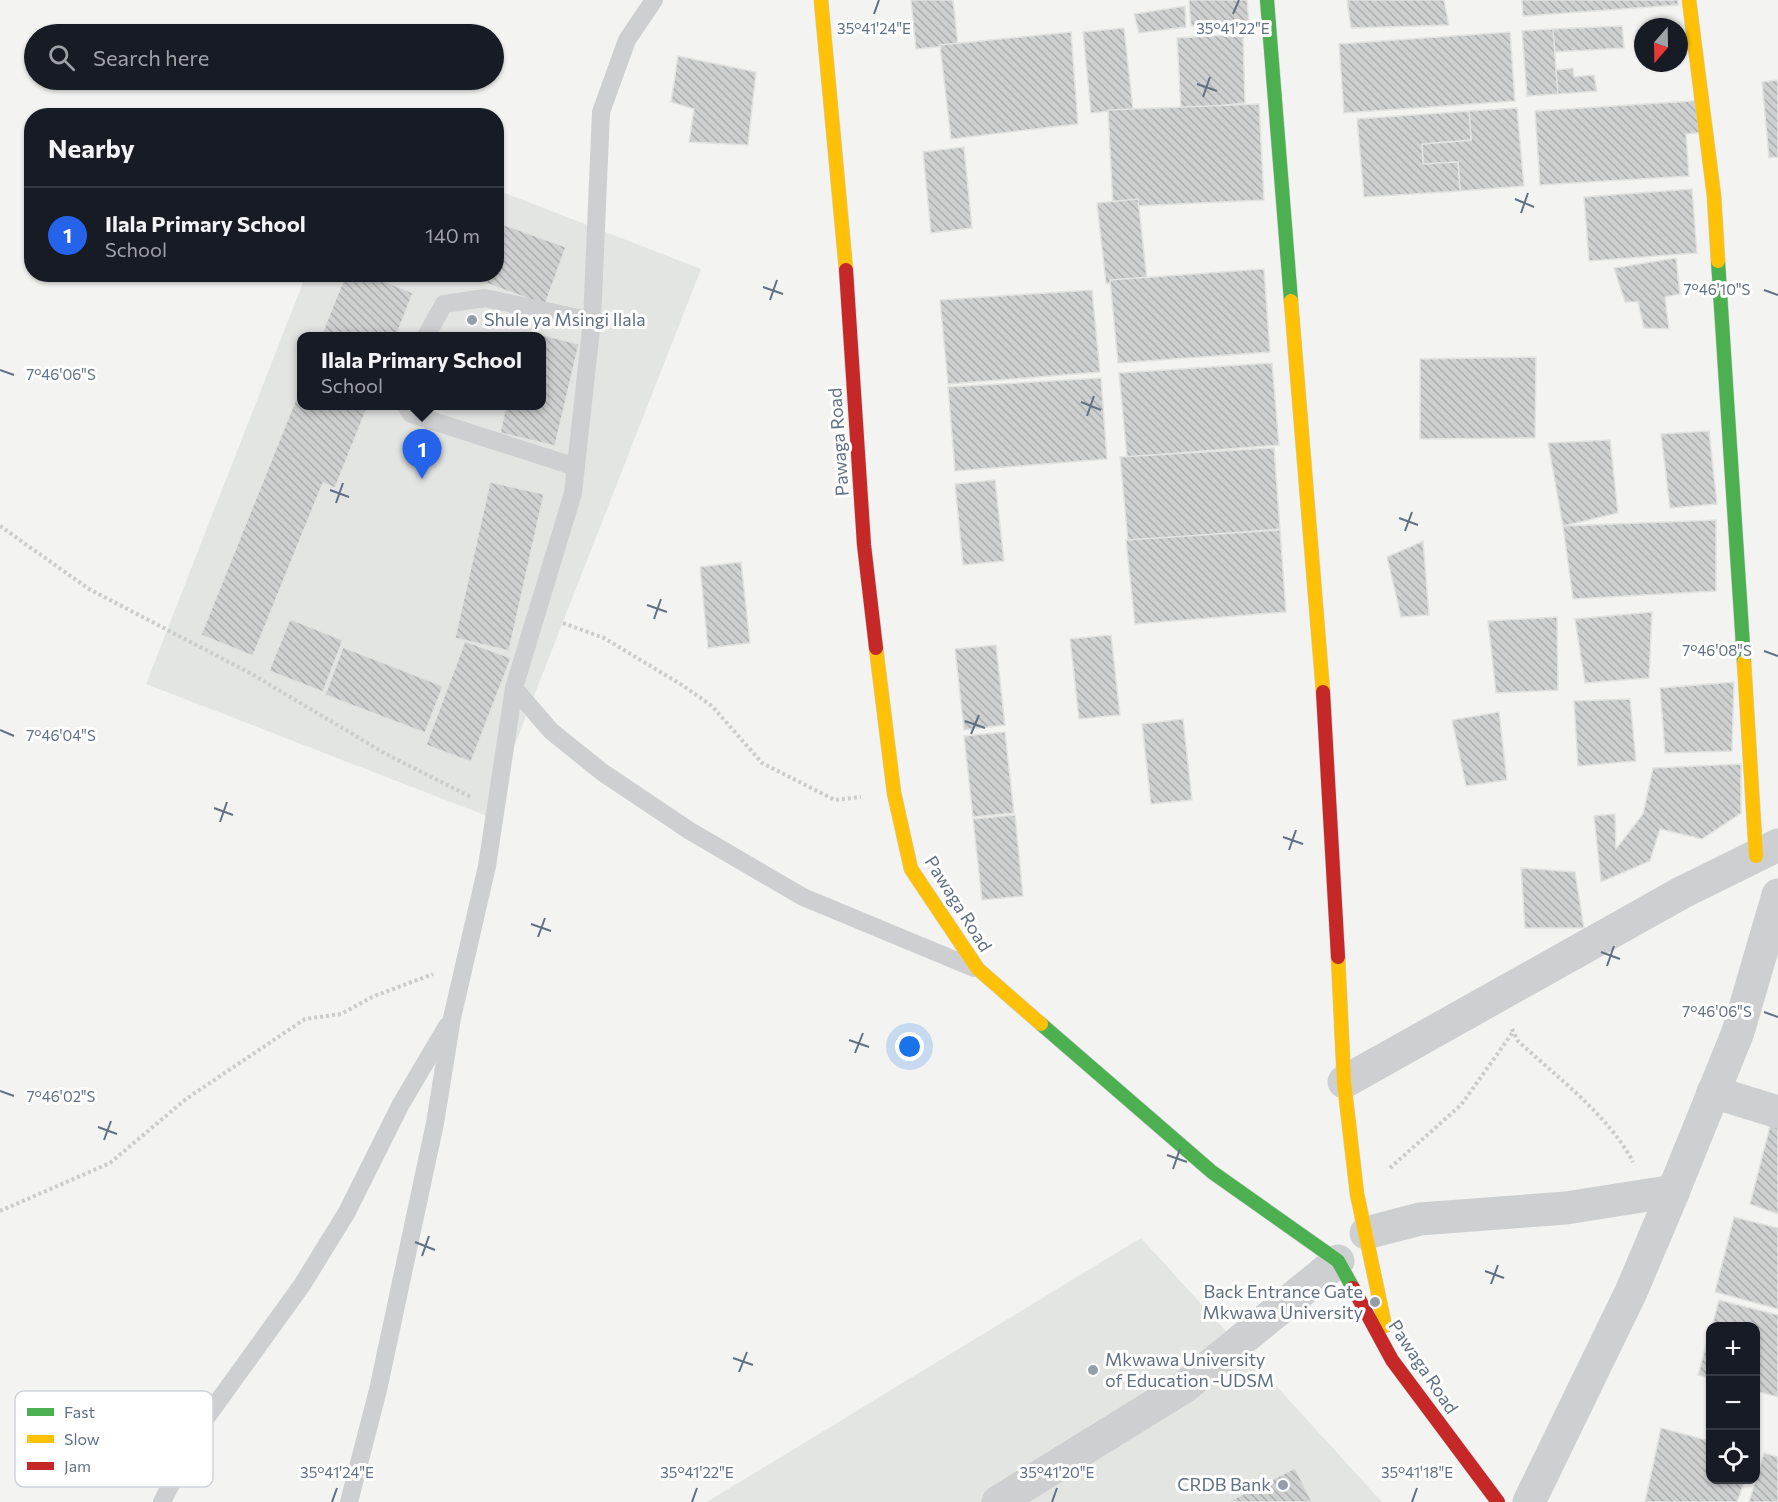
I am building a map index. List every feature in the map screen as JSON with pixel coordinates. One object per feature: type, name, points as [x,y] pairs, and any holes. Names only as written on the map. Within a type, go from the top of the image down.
[{"type":"street","name":"Pawaga Road","points":[[821,0],[843,231],[864,545],[894,794],[911,869],[978,969],[1212,1172],[1338,1261],[1392,1360],[1498,1502]]},
{"type":"street","points":[[1267,0],[1329,772],[1344,1082],[1357,1194],[1392,1360]]},
{"type":"street","points":[[1344,1082],[1681,893],[1767,851],[1714,196],[1689,0]]},
{"type":"street","points":[[1529,1502],[1627,1302],[1662,1193],[1713,1092],[1738,1032],[1778,895]]},
{"type":"street","points":[[1713,1092],[1778,1112]]},
{"type":"street","points":[[1366,1233],[1420,1219],[1566,1208],[1662,1193]]},
{"type":"street","points":[[998,1502],[1184,1387],[1338,1261]]},
{"type":"lane","points":[[349,1502],[378,1390],[435,1122],[452,1018],[487,866],[514,688],[573,493],[592,321],[601,112],[627,40],[654,0]]},
{"type":"lane","points":[[428,332],[444,304],[485,298],[592,321]]},
{"type":"lane","points":[[409,410],[411,414],[576,467]]},
{"type":"lane","points":[[514,688],[551,732],[602,772],[690,831],[803,897],[978,969]]},
{"type":"lane","points":[[213,1408],[302,1285],[347,1212],[401,1104],[452,1018]]},
{"type":"lane","points":[[162,1502],[170,1487]]},
{"type":"path","points":[[0,526],[89,589],[250,673],[386,754],[495,809]]},
{"type":"path","points":[[538,614],[604,638],[682,685],[712,706],[762,763],[796,783],[835,800],[894,794]]},
{"type":"path","points":[[0,1211],[110,1163],[186,1099],[305,1019],[341,1014],[372,997],[467,960]]},
{"type":"path","points":[[1499,997],[1518,1041],[1602,1121],[1662,1193]]},
{"type":"path","points":[[1357,1194],[1461,1105],[1514,1032]]},
{"type":"shaded area","points":[[504,193],[701,269],[487,816],[146,684],[303,282],[504,282]]},
{"type":"shaded area","name":"Mkwawa University of Education -UDSM","points":[[1141,1238],[1382,1502],[707,1502]]},
{"type":"building","points":[[911,0],[953,0],[958,45],[916,49]]},
{"type":"building","points":[[1189,0],[1247,0],[1249,24],[1191,26]]},
{"type":"building","points":[[1347,0],[1444,0],[1449,25],[1351,28]]},
{"type":"building","points":[[1522,0],[1678,0],[1678,5],[1523,16]]},
{"type":"building","points":[[1185,6],[1186,27],[1139,33],[1134,14]]},
{"type":"building","points":[[1622,26],[1624,48],[1554,52],[1553,29]]},
{"type":"building","points":[[1124,28],[1133,109],[1091,113],[1083,32]]},
{"type":"building","points":[[1553,29],[1558,94],[1527,96],[1522,31]]},
{"type":"building","points":[[1071,32],[1078,124],[951,139],[940,45]]},
{"type":"building","points":[[1510,32],[1515,101],[1344,113],[1339,44]]},
{"type":"building","points":[[1243,34],[1245,103],[1181,110],[1177,38]]},
{"type":"building","points":[[678,56],[756,72],[748,145],[689,142],[694,109],[671,102]]},
{"type":"building","points":[[1573,68],[1574,77],[1594,75],[1597,91],[1558,94],[1556,70]]},
{"type":"building","points":[[1778,80],[1778,157],[1769,158],[1762,82]]},
{"type":"building","points":[[1708,100],[1710,132],[1686,134],[1689,176],[1540,185],[1535,111]]},
{"type":"building","points":[[1259,104],[1264,200],[1113,207],[1108,110]]},
{"type":"building","points":[[1517,108],[1524,186],[1460,191],[1458,162],[1423,164],[1422,144],[1471,140],[1469,111]]},
{"type":"building","points":[[1469,111],[1471,140],[1422,144],[1423,164],[1458,162],[1460,191],[1364,197],[1357,119]]},
{"type":"building","points":[[964,147],[972,228],[931,233],[923,152]]},
{"type":"building","points":[[1692,189],[1697,253],[1589,261],[1584,197]]},
{"type":"building","points":[[1138,199],[1147,279],[1106,284],[1097,203]]},
{"type":"building","points":[[504,225],[566,247],[545,305],[483,282],[504,282]]},
{"type":"building","points":[[1676,258],[1680,294],[1665,297],[1669,329],[1644,328],[1638,302],[1625,302],[1614,268]]},
{"type":"building","points":[[1264,269],[1270,352],[1118,363],[1110,280]]},
{"type":"building","points":[[343,282],[386,282],[413,293],[398,332],[323,332]]},
{"type":"building","points":[[1092,290],[1100,372],[948,384],[940,300]]},
{"type":"building","points":[[546,336],[579,344],[555,446],[500,433],[505,410],[546,410]]},
{"type":"building","points":[[1536,357],[1535,438],[1420,439],[1420,359]]},
{"type":"building","points":[[1272,363],[1279,445],[1127,457],[1119,373]]},
{"type":"building","points":[[1101,378],[1107,459],[955,471],[948,387]]},
{"type":"building","points":[[297,396],[297,410],[366,410],[335,488],[323,483],[253,656],[201,635]]},
{"type":"building","points":[[1709,431],[1717,504],[1670,508],[1661,434]]},
{"type":"building","points":[[1610,440],[1618,513],[1563,526],[1548,443]]},
{"type":"building","points":[[1274,448],[1280,529],[1128,541],[1120,457]]},
{"type":"building","points":[[995,480],[1004,561],[963,565],[955,484]]},
{"type":"building","points":[[490,482],[544,494],[509,651],[455,638]]},
{"type":"building","points":[[1716,520],[1716,591],[1573,599],[1563,526]]},
{"type":"building","points":[[1280,530],[1286,612],[1135,624],[1126,540]]},
{"type":"building","points":[[1423,541],[1429,615],[1401,617],[1387,557]]},
{"type":"building","points":[[741,562],[750,643],[708,648],[700,567]]},
{"type":"building","points":[[1652,612],[1649,678],[1585,683],[1575,619]]},
{"type":"building","points":[[1557,617],[1558,690],[1496,693],[1488,621]]},
{"type":"building","points":[[290,619],[343,640],[323,692],[269,671]]},
{"type":"building","points":[[1111,635],[1120,715],[1079,719],[1070,639]]},
{"type":"building","points":[[465,641],[511,658],[471,762],[426,745]]},
{"type":"building","points":[[996,645],[1005,725],[964,730],[955,649]]},
{"type":"building","points":[[343,647],[443,686],[425,733],[325,695]]},
{"type":"building","points":[[1734,682],[1732,751],[1665,753],[1660,688]]},
{"type":"building","points":[[1630,699],[1636,761],[1578,766],[1574,701]]},
{"type":"building","points":[[1499,712],[1507,780],[1466,786],[1452,720]]},
{"type":"building","points":[[1183,719],[1192,800],[1151,804],[1142,724]]},
{"type":"building","points":[[1005,732],[1014,813],[973,817],[964,736]]},
{"type":"building","points":[[1741,764],[1741,813],[1702,839],[1660,829],[1650,861],[1601,882],[1594,816],[1615,814],[1616,849],[1643,814],[1653,768]]},
{"type":"building","points":[[1015,815],[1023,896],[982,900],[973,819]]},
{"type":"building","points":[[1521,868],[1575,872],[1584,928],[1525,928]]},
{"type":"building","points":[[1772,1118],[1778,1120],[1778,1214],[1750,1204]]},
{"type":"building","points":[[1734,1217],[1778,1228],[1778,1309],[1715,1292]]},
{"type":"building","points":[[1719,1300],[1778,1315],[1778,1397],[1760,1392],[1760,1322],[1713,1322]]},
{"type":"building","points":[[1706,1345],[1706,1378],[1698,1375]]},
{"type":"building","points":[[1661,1428],[1706,1440],[1706,1484],[1744,1484],[1737,1502],[1645,1502]]},
{"type":"building","points":[[1764,1453],[1778,1457],[1778,1502],[1749,1502],[1755,1484],[1760,1484],[1760,1466]]},
{"type":"building","name":"CRDB Bank","points":[[1295,1468],[1312,1502],[1228,1502]]},
{"type":"traffic: fast","points":[[1267,0],[1291,301]]},
{"type":"traffic: fast","points":[[1718,261],[1744,662]]},
{"type":"traffic: fast","points":[[1041,1024],[1212,1172],[1338,1261],[1353,1288]]},
{"type":"traffic: slow","points":[[821,0],[846,270]]},
{"type":"traffic: slow","points":[[1689,0],[1714,196],[1718,261]]},
{"type":"traffic: slow","points":[[1291,301],[1323,692]]},
{"type":"traffic: slow","points":[[876,648],[894,793],[911,869],[978,969],[1041,1024]]},
{"type":"traffic: slow","points":[[1744,662],[1756,856]]},
{"type":"traffic: slow","points":[[1338,957],[1344,1082],[1357,1194],[1385,1326]]},
{"type":"traffic: jam","points":[[846,270],[864,545],[876,648]]},
{"type":"traffic: jam","points":[[1323,692],[1338,957]]},
{"type":"traffic: jam","points":[[1353,1288],[1392,1360],[1498,1502]]},
{"type":"place","name":"Shule ya Msingi Ilala","points":[[472,320]]},
{"type":"place","name":"Ilala Primary School","points":[[422,479]]},
{"type":"place","name":"Back Entrance Gate Mkwawa University","points":[[1375,1302]]},
{"type":"place","name":"Mkwawa University of Education -UDSM","points":[[1093,1370]]},
{"type":"place","name":"CRDB Bank","points":[[1283,1485]]}]
